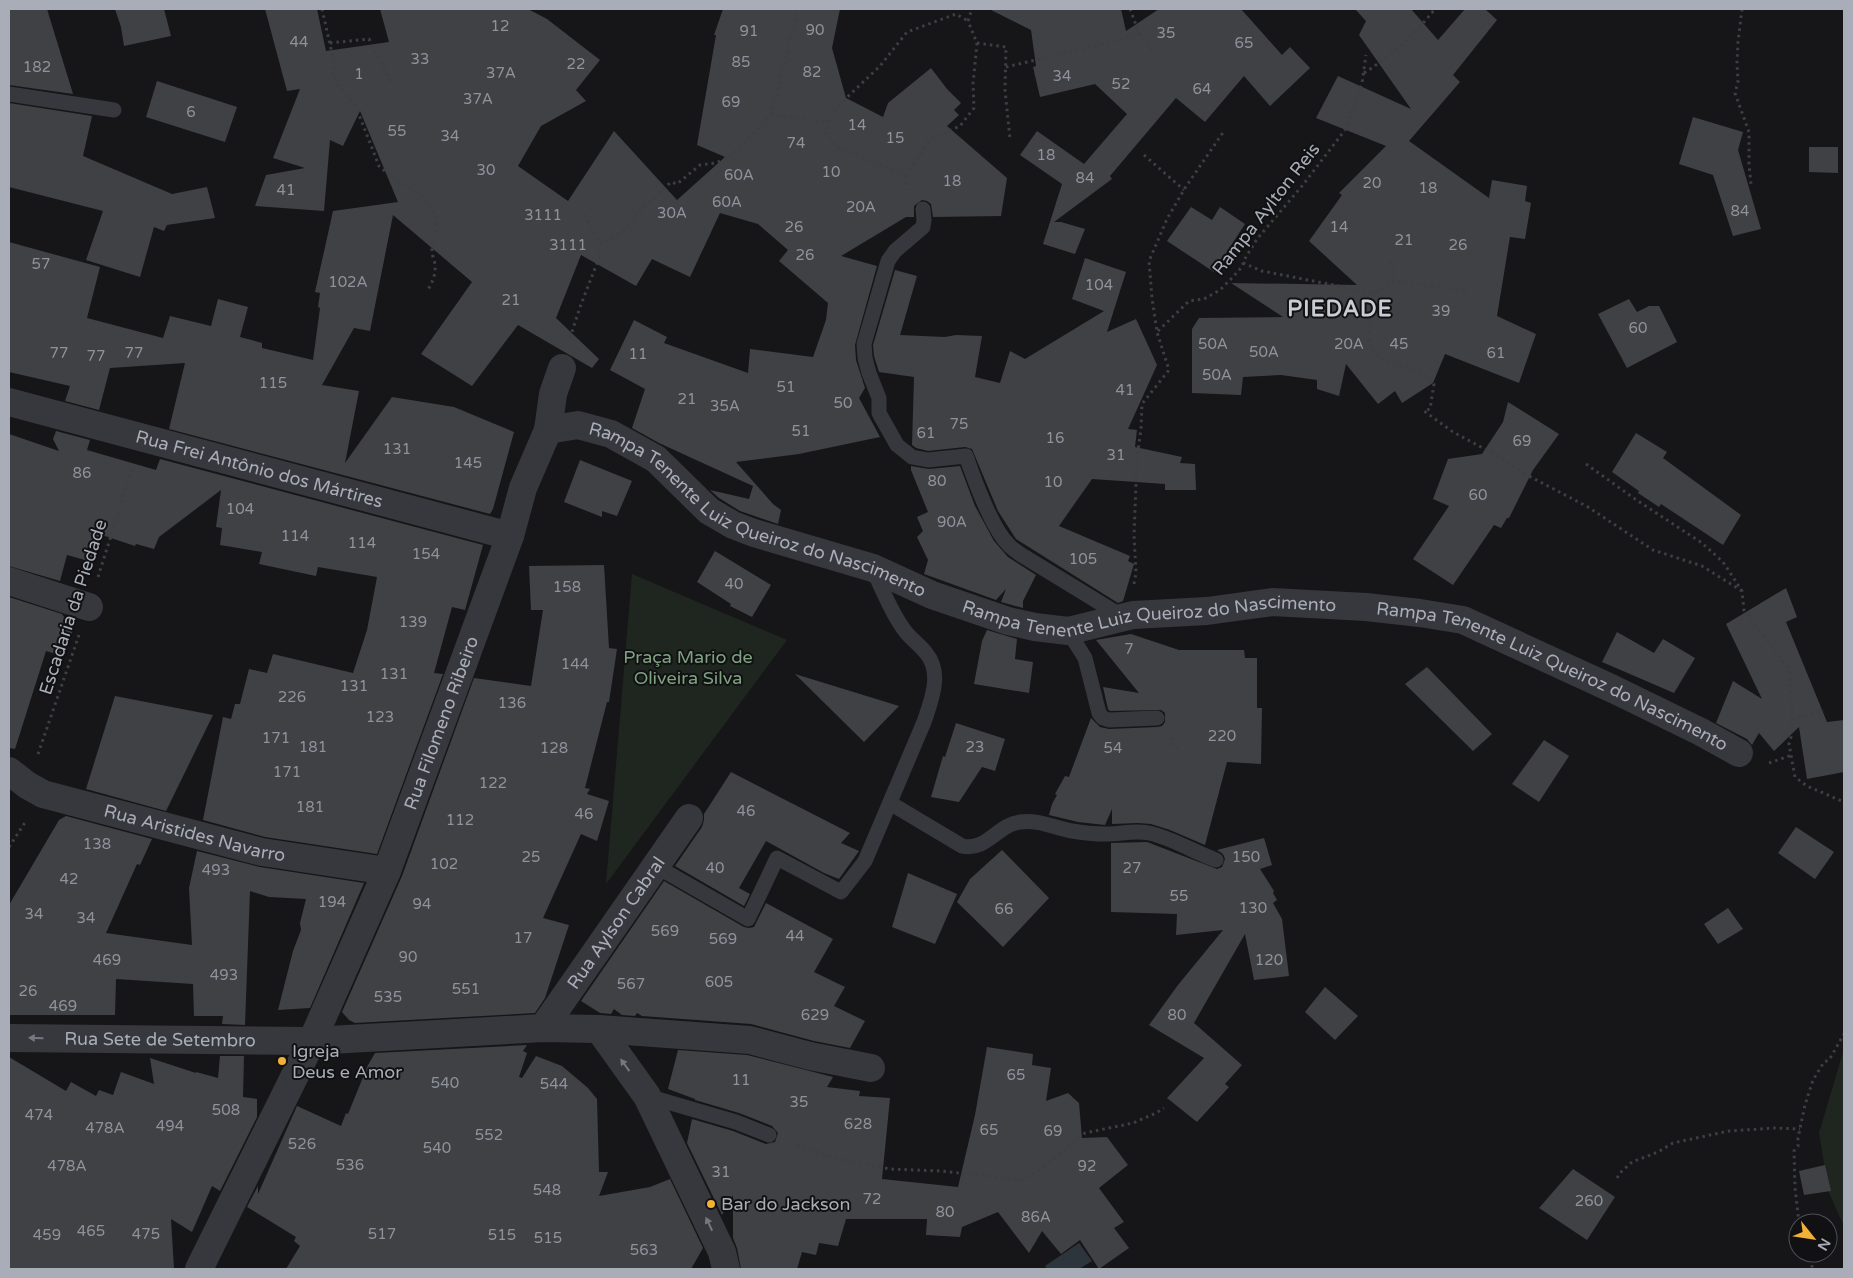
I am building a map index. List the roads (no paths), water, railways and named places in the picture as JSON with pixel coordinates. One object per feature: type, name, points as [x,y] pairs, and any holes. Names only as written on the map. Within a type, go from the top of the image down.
[{"type":"street","name":"Rua Filomeno Ribeiro","points":[[199,1269],[312,1041],[387,872],[510,536],[523,488],[548,430],[553,394],[562,368]]},
{"type":"street","name":"Rua Frei Antônio dos Mártires","points":[[9,402],[142,436],[510,536]]},
{"type":"street","name":"Rampa Tenente Luiz Queiroz do Nascimento","points":[[548,430],[578,425],[611,434],[656,459],[709,511],[733,525],[873,568],[932,595],[999,618],[1035,627],[1068,631],[1128,616],[1207,611],[1280,602],[1384,609],[1463,620],[1613,689],[1701,732],[1738,754]]},
{"type":"street","points":[[9,581],[89,607]]},
{"type":"street","name":"Rua Aristides Navarro","points":[[18,778],[43,794],[262,852],[387,872]]},
{"type":"street","name":"Rua Aylson Cabral","points":[[542,1028],[654,865],[689,818]]},
{"type":"street","points":[[312,1041],[542,1028],[599,1028],[750,1040],[810,1056],[871,1068]]},
{"type":"street","points":[[599,1028],[647,1096],[722,1252],[726,1269]]},
{"type":"street","name":"Rua Sete de Setembro","points":[[9,1038],[312,1041]]},
{"type":"lane","points":[[9,94],[114,110]]},
{"type":"lane","points":[[924,209],[923,227],[895,251],[888,261],[866,337],[865,358],[873,385],[878,392],[880,413],[883,421],[898,445],[912,457],[928,460],[966,456],[975,482],[999,532],[1008,544],[1020,554],[1128,616]]},
{"type":"lane","points":[[654,865],[748,919],[777,858],[842,892],[866,861],[924,722],[931,702],[935,678],[933,663],[926,653],[905,632],[892,611],[873,568]]},
{"type":"lane","points":[[1068,631],[1085,658],[1099,713],[1103,718],[1109,720],[1157,718]]},
{"type":"lane","points":[[890,803],[962,846],[972,848],[979,846],[1008,825],[1032,822],[1073,831],[1107,834],[1148,833],[1216,860]]},
{"type":"lane","points":[[647,1096],[736,1122],[769,1135]]},
{"type":"place","name":"Igreja Deus e Amor","points":[[282,1061]]},
{"type":"place","name":"Bar do Jackson","points":[[711,1204]]},
{"type":"district","name":"PIEDADE","points":[[1340,308]]},
{"type":"park label","name":"Praça Mario de Oliveira Silva","points":[[688,668]]}]
